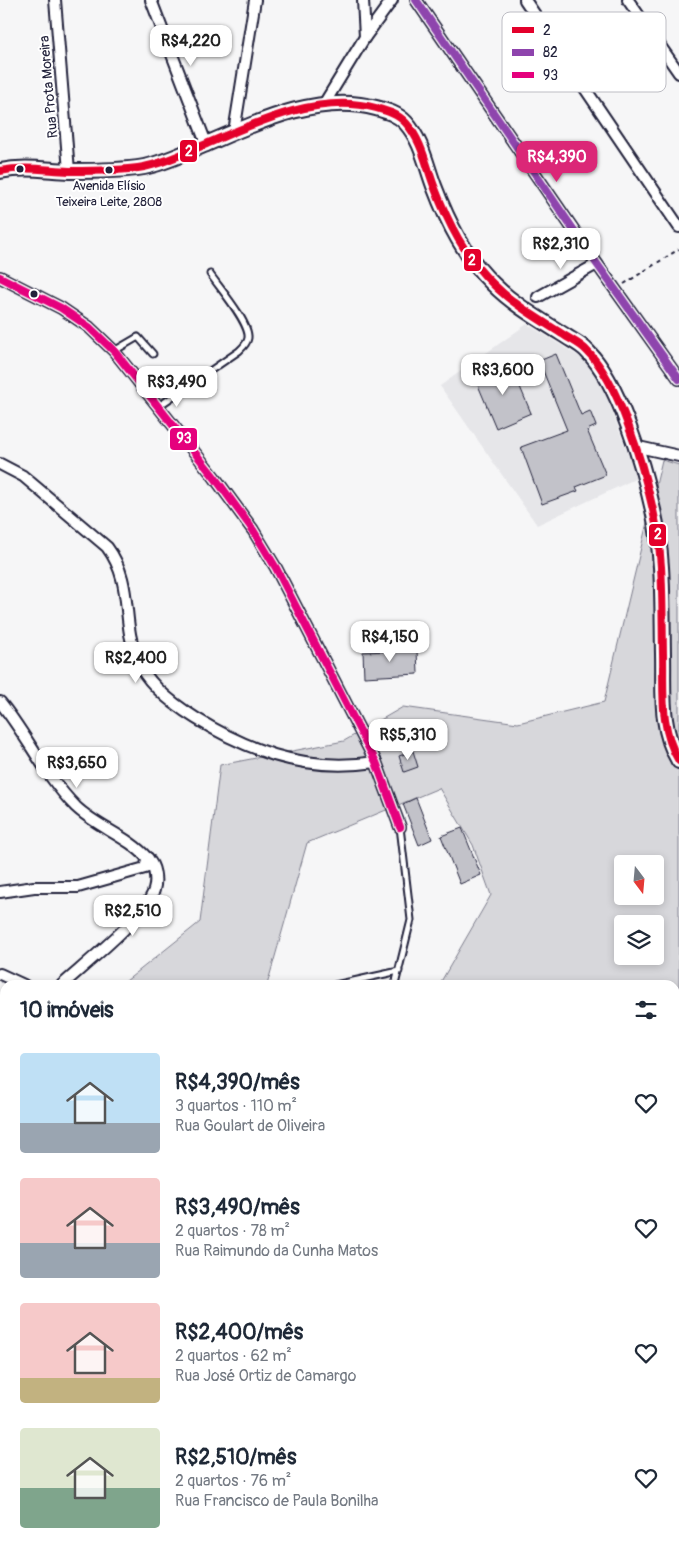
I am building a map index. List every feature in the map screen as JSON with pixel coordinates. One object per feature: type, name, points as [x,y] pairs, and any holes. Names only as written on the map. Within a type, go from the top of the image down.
[{"type":"main road","points":[[0,171],[15,168],[69,171],[143,167],[163,162],[234,132],[280,116],[324,104],[366,105],[391,112],[405,122],[417,138],[434,187],[455,235],[472,262],[494,286],[522,308],[586,349],[604,370],[615,392],[634,446],[653,511],[662,598],[662,708],[672,747],[679,761]]},
{"type":"street","name":"Rua Prota Moreira","points":[[55,0],[69,171]]},
{"type":"street","points":[[151,0],[206,143]]},
{"type":"street","points":[[234,132],[255,0]]},
{"type":"street","points":[[363,0],[365,37]]},
{"type":"street","points":[[324,104],[365,37],[392,0]]},
{"type":"street","points":[[416,0],[597,264],[679,379]]},
{"type":"street","points":[[525,0],[533,12]]},
{"type":"street","points":[[628,0],[636,12]]},
{"type":"street","points":[[666,54],[679,73]]},
{"type":"street","points":[[587,92],[679,227]]},
{"type":"street","points":[[538,297],[597,264]]},
{"type":"street","points":[[0,277],[62,308],[89,327],[114,351],[159,406],[253,530],[276,568],[376,762],[400,827]]},
{"type":"street","points":[[634,446],[679,456]]},
{"type":"street","points":[[0,464],[23,476],[106,547],[117,560],[124,580],[132,645],[146,676],[161,691],[192,715],[245,743],[275,755],[332,765],[349,766],[376,762]]},
{"type":"street","points":[[0,702],[19,725],[55,783],[74,805],[94,822],[151,863],[156,879],[154,890],[142,911],[67,980]]},
{"type":"street","points":[[0,892],[34,887],[78,887],[145,868],[151,863]]},
{"type":"street","points":[[0,974],[13,980]]},
{"type":"lane","points":[[159,406],[245,345],[248,337],[243,320],[210,274]]},
{"type":"lane","points":[[114,351],[138,337],[153,354]]},
{"type":"lane","points":[[397,980],[411,920],[400,827]]},
{"type":"lane","points":[[358,980],[399,971]]},
{"type":"path","points":[[616,290],[679,249]]},
{"type":"shaded area","points":[[527,324],[588,362],[600,379],[637,478],[537,525],[440,386]]},
{"type":"shaded area","points":[[662,460],[679,465],[679,980],[442,980],[491,895],[473,845],[439,788],[307,843],[268,980],[127,980],[200,922],[220,765],[344,741],[403,707],[518,723],[604,702]]},
{"type":"building","points":[[556,354],[581,415],[590,411],[596,426],[587,430],[606,475],[576,487],[578,491],[542,504],[521,447],[567,430],[539,361]]},
{"type":"building","points":[[510,363],[531,413],[496,428],[475,378]]},
{"type":"building","points":[[417,650],[418,674],[364,677],[363,652]]},
{"type":"building","points":[[413,751],[418,767],[404,772],[399,756]]},
{"type":"building","points":[[416,798],[432,839],[419,845],[403,804]]},
{"type":"building","points":[[462,828],[481,875],[460,884],[441,836]]},
{"type":"transit line","name":"82","points":[[416,0],[597,264],[679,379]]},
{"type":"transit line","name":"2","points":[[0,171],[26,169],[97,171],[144,167],[174,158],[266,119],[288,112],[332,104],[354,104],[376,108],[392,113],[403,120],[420,145],[434,186],[451,226],[483,274],[509,299],[585,349],[599,365],[619,403],[636,448],[657,527],[662,581],[665,722],[668,735],[679,761]]},
{"type":"transit line","name":"93","points":[[0,277],[61,308],[89,327],[114,351],[215,478],[253,530],[276,568],[376,762],[400,827]]},
{"type":"place","name":"Avenida Elísio Teixeira Leite, 2808","points":[[109,170]]}]
